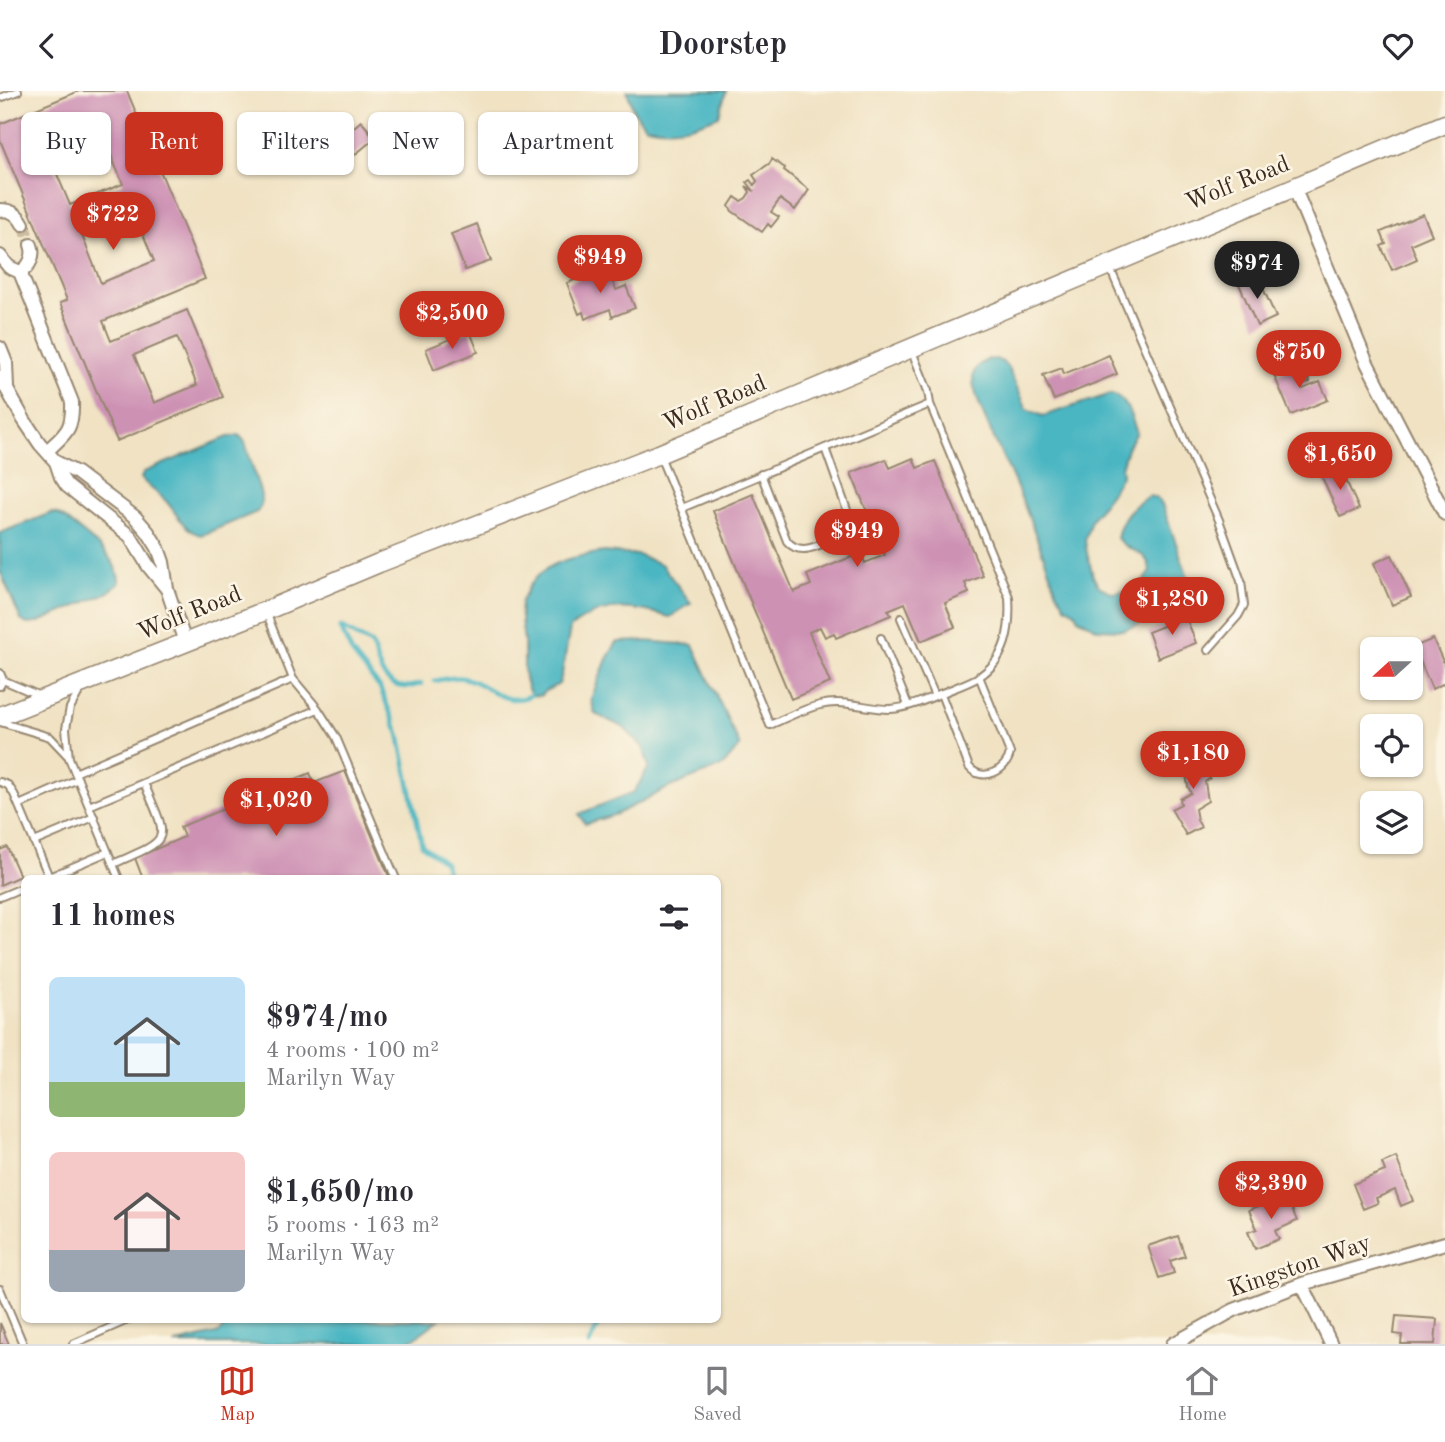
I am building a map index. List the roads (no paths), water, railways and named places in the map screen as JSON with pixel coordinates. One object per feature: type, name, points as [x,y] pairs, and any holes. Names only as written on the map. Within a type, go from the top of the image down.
[{"type":"main road","name":"Wolf Road","points":[[0,716],[379,563],[659,454],[1445,124]]},
{"type":"street","points":[[1294,187],[1366,361],[1440,488],[1445,514]]},
{"type":"street","points":[[0,210],[10,210],[23,224]]},
{"type":"street","points":[[20,272],[30,262],[34,252],[31,245]]},
{"type":"street","points":[[0,256],[9,267],[20,272],[72,402],[73,418],[69,429],[47,451]]},
{"type":"street","points":[[0,348],[6,363],[3,382],[24,420],[56,462],[67,486],[130,536],[149,567],[167,589],[185,642]]},
{"type":"street","name":"Kingston Way","points":[[1173,1344],[1234,1310],[1301,1284],[1445,1243]]},
{"type":"street","points":[[1301,1284],[1331,1344]]},
{"type":"lane","points":[[0,98],[18,91]]},
{"type":"lane","points":[[1108,264],[1219,520],[1241,580],[1244,605],[1238,616],[1208,650]]},
{"type":"lane","points":[[659,454],[770,725],[819,705],[843,703],[892,709],[919,703],[988,670],[1008,638],[1010,618],[1009,597],[930,404],[928,391],[911,348]]},
{"type":"lane","points":[[682,508],[930,404]]},
{"type":"lane","points":[[761,474],[787,541],[792,548],[807,549],[842,534],[848,521],[846,505],[825,447]]},
{"type":"lane","points":[[265,611],[293,679],[318,709],[336,737],[395,875]]},
{"type":"lane","points":[[901,618],[969,768],[973,773],[985,775],[1003,768],[1010,753],[979,676]]},
{"type":"lane","points":[[881,638],[908,705]]},
{"type":"lane","points":[[19,805],[77,776],[293,679]]},
{"type":"lane","points":[[1,680],[46,698]]},
{"type":"lane","points":[[84,683],[70,708],[66,729],[69,758],[117,875]]},
{"type":"lane","points":[[89,806],[318,709]]},
{"type":"lane","points":[[0,722],[50,737],[69,758]]},
{"type":"lane","points":[[0,782],[8,785],[19,805],[46,875]]},
{"type":"lane","points":[[113,864],[151,848],[163,832],[144,783]]},
{"type":"lane","points":[[34,842],[94,817]]},
{"type":"lane","points":[[54,875],[108,852]]},
{"type":"lane","points":[[0,897],[21,888]]},
{"type":"lane","points":[[0,1289],[23,1344]]},
{"type":"lane","points":[[74,1344],[121,1323]]},
{"type":"water","points":[[627,91],[726,91],[719,116],[692,126],[665,129],[645,126],[638,112],[634,111]]},
{"type":"water","points":[[989,359],[1001,361],[1007,366],[1027,409],[1043,416],[1111,394],[1125,404],[1137,433],[1127,448],[1121,468],[1122,474],[1091,520],[1085,539],[1093,576],[1098,586],[1113,593],[1141,585],[1150,572],[1146,559],[1117,538],[1124,518],[1132,509],[1149,496],[1156,498],[1162,504],[1193,591],[1183,605],[1155,619],[1123,630],[1098,629],[1078,618],[1075,612],[1065,606],[1056,590],[1021,496],[990,430],[974,387],[974,371]]},
{"type":"water","points":[[239,435],[245,442],[261,495],[261,506],[257,512],[202,535],[191,531],[166,501],[141,478],[144,472],[228,437]]},
{"type":"water","points":[[51,513],[63,517],[99,546],[114,564],[119,584],[107,593],[37,623],[27,624],[21,620],[0,571],[0,533]]},
{"type":"water","points":[[605,552],[638,555],[661,564],[691,603],[670,617],[643,610],[618,609],[606,610],[582,620],[570,628],[559,684],[540,696],[531,695],[524,669],[520,612],[524,596],[532,583],[549,567],[570,559]]},
{"type":"water","points":[[645,641],[693,645],[740,746],[723,766],[668,788],[617,814],[585,824],[579,814],[634,792],[649,767],[643,747],[623,727],[595,714],[591,699],[617,642]]},
{"type":"water","points":[[227,1323],[435,1323],[406,1344],[174,1344],[219,1333]]},
{"type":"waterway","points":[[340,627],[352,653],[380,688],[399,734],[422,845],[445,863],[447,875]]},
{"type":"waterway","points":[[341,627],[372,645],[382,672],[390,682],[404,687],[421,684]]},
{"type":"waterway","points":[[435,681],[460,677],[504,697],[512,699],[531,695]]},
{"type":"waterway","points":[[589,1344],[599,1323]]},
{"type":"tunnel","points":[[23,224],[31,245]]}]
